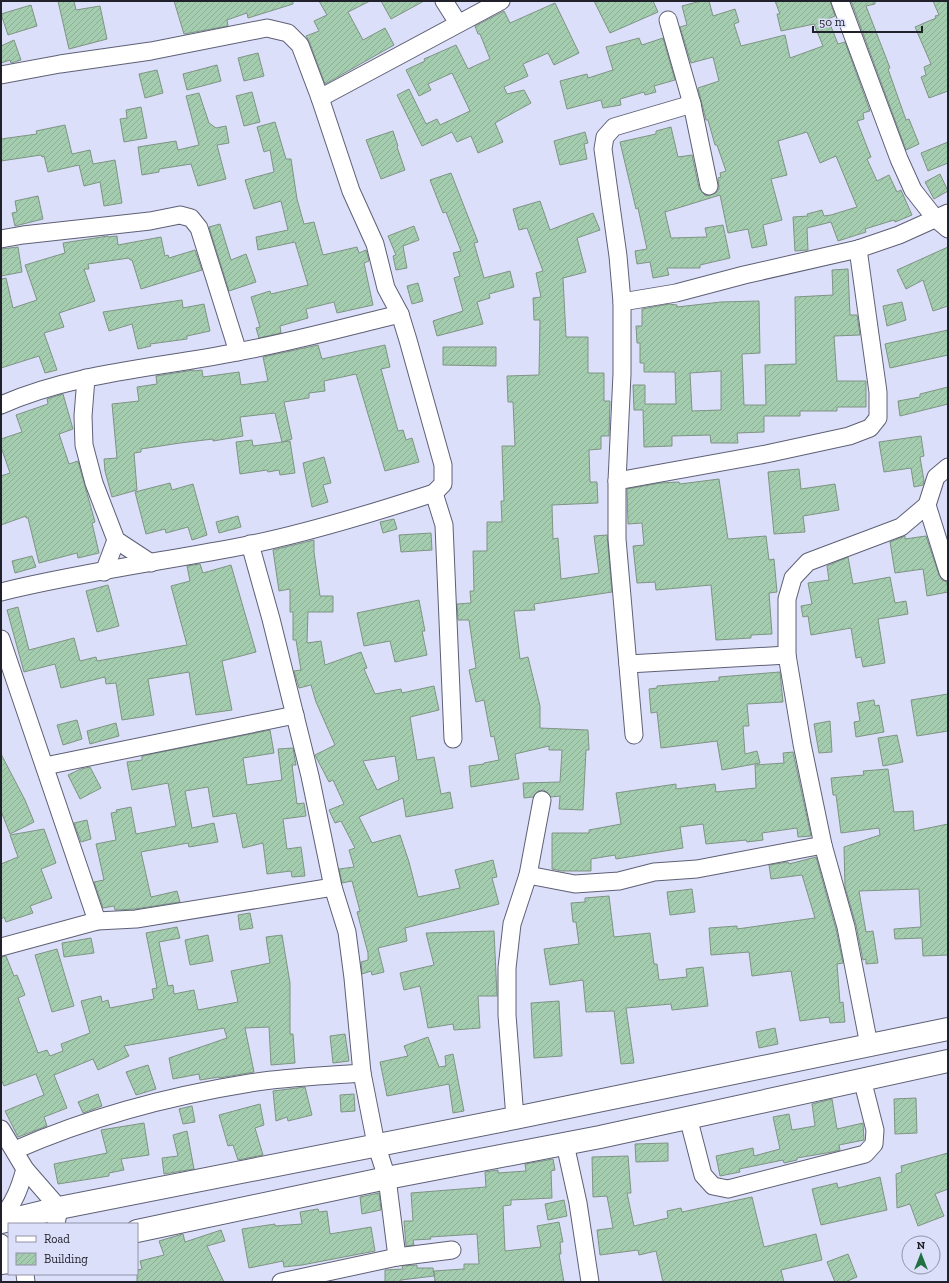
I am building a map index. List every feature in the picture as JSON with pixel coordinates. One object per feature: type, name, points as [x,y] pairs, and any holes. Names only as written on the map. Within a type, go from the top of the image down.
[{"type":"street","points":[[444,1],[458,23]]},
{"type":"street","points":[[320,98],[501,1]]},
{"type":"street","points":[[840,1],[899,159],[913,190],[942,215],[948,229]]},
{"type":"street","points":[[668,20],[692,104],[709,186]]},
{"type":"street","points":[[1,75],[60,64],[151,51],[267,28],[288,32],[300,45],[320,98],[351,191],[375,244],[386,288],[400,314],[443,465],[442,484],[434,493],[332,524],[250,544],[104,572],[44,581],[1,592]]},
{"type":"street","points":[[634,736],[617,539],[617,480],[622,374],[622,302],[618,256],[603,149],[606,137],[614,127],[692,104]]},
{"type":"street","points":[[1,240],[23,234],[150,221],[180,215],[191,218],[199,228],[210,270],[238,352]]},
{"type":"street","points":[[622,302],[676,293],[744,275],[858,249],[899,235],[942,215]]},
{"type":"street","points":[[617,480],[766,454],[849,436],[870,428],[878,418],[878,392],[858,249]]},
{"type":"street","points":[[1,405],[22,396],[86,378],[238,352],[400,314]]},
{"type":"street","points":[[86,378],[83,416],[84,445],[94,483],[116,540],[151,563]]},
{"type":"street","points":[[869,1045],[846,927],[823,846],[802,744],[787,655],[787,599],[793,578],[808,562],[901,527],[927,505],[936,477],[948,467]]},
{"type":"street","points":[[434,493],[444,525],[453,739]]},
{"type":"street","points":[[927,505],[948,572]]},
{"type":"street","points":[[104,572],[116,540]]},
{"type":"street","points":[[250,544],[310,776],[333,887],[347,932],[362,1073],[376,1144],[387,1178],[397,1257]]},
{"type":"street","points":[[1,639],[13,679],[45,766],[97,921]]},
{"type":"street","points":[[628,664],[787,655]]},
{"type":"street","points":[[45,766],[295,715]]},
{"type":"street","points":[[515,1118],[507,1015],[507,968],[512,924],[528,875],[542,800]]},
{"type":"street","points":[[528,875],[575,884],[619,881],[654,872],[697,869],[823,846]]},
{"type":"street","points":[[1,947],[97,921],[143,918],[333,887]]},
{"type":"street","points":[[1,1222],[58,1216],[376,1144],[515,1118],[948,1029]]},
{"type":"street","points":[[138,1231],[387,1178],[565,1144],[948,1061]]},
{"type":"street","points":[[15,1150],[61,1130],[153,1102],[251,1083],[362,1073]]},
{"type":"street","points":[[688,1117],[703,1175],[713,1186],[728,1188],[865,1154],[874,1144],[875,1130],[862,1079]]},
{"type":"street","points":[[1,1129],[15,1150],[25,1169],[58,1216]]},
{"type":"street","points":[[565,1144],[578,1203],[590,1282]]},
{"type":"street","points":[[1,1218],[8,1210],[20,1188],[25,1169]]},
{"type":"street","points":[[1,1243],[8,1253]]},
{"type":"street","points":[[281,1282],[397,1257],[452,1250]]},
{"type":"building","points":[[58,1],[74,1],[76,10],[100,6],[107,39],[69,49]]},
{"type":"building","points":[[174,1],[293,1],[293,4],[248,18],[247,13],[227,20],[228,26],[184,34]]},
{"type":"building","points":[[319,1],[370,1],[348,12],[363,40],[385,28],[394,45],[325,84],[306,36],[319,31],[314,21],[327,15]]},
{"type":"building","points":[[381,1],[424,1],[391,19]]},
{"type":"building","points":[[594,1],[653,1],[658,12],[610,33]]},
{"type":"building","points":[[701,1],[709,1],[713,16],[735,9],[739,22],[734,24],[741,46],[785,35],[790,58],[823,46],[814,24],[781,31],[777,14],[780,14],[775,1],[830,1],[835,16],[828,19],[838,44],[845,42],[870,111],[863,113],[864,119],[857,121],[871,157],[867,159],[877,181],[889,175],[897,192],[901,190],[912,215],[895,222],[894,220],[865,229],[866,232],[838,241],[831,222],[807,228],[808,250],[795,251],[793,217],[808,216],[807,214],[822,210],[824,216],[831,215],[857,207],[836,156],[820,163],[807,132],[778,141],[787,175],[771,179],[782,220],[763,225],[767,245],[752,248],[748,229],[728,233],[720,195],[665,212],[671,238],[707,237],[705,228],[723,225],[730,258],[700,265],[700,268],[667,268],[669,275],[653,278],[650,262],[637,264],[635,251],[647,249],[638,208],[636,209],[620,142],[656,134],[656,131],[671,127],[678,157],[692,155],[699,188],[706,196],[716,193],[719,189],[718,178],[721,177],[720,173],[726,171],[717,145],[715,145],[708,120],[706,120],[698,88],[719,81],[713,57],[691,63],[680,27],[687,25],[682,6]]},
{"type":"building","points":[[851,1],[875,1],[875,4],[866,6],[890,68],[888,69],[906,120],[909,119],[919,144],[906,150]]},
{"type":"building","points":[[933,1],[948,1],[948,91],[929,98],[921,77],[926,75],[924,67],[931,64],[915,27],[936,18],[935,16],[939,15]]},
{"type":"building","points":[[555,3],[579,53],[554,65],[548,53],[523,64],[528,76],[504,87],[507,94],[524,90],[531,103],[495,123],[503,142],[478,153],[471,136],[457,142],[452,132],[422,146],[397,95],[409,89],[426,124],[437,119],[440,125],[470,111],[452,73],[428,84],[431,90],[419,96],[406,70],[425,61],[424,59],[456,45],[468,69],[490,59],[480,34],[478,34],[475,26],[504,11],[510,23]]},
{"type":"building","points":[[31,5],[37,26],[8,35],[1,14]]},
{"type":"building","points":[[639,38],[642,45],[663,38],[675,80],[654,86],[656,92],[645,95],[644,92],[620,99],[621,105],[603,108],[601,100],[567,109],[560,81],[587,74],[588,78],[613,70],[606,47]]},
{"type":"building","points":[[14,40],[21,60],[11,63],[10,60],[1,63],[1,46]]},
{"type":"building","points":[[258,53],[264,76],[244,81],[238,58]]},
{"type":"building","points":[[217,65],[221,81],[187,90],[183,74]]},
{"type":"building","points":[[157,70],[163,93],[145,98],[139,74]]},
{"type":"building","points":[[252,92],[260,122],[244,126],[236,96]]},
{"type":"building","points":[[199,93],[209,123],[216,128],[226,126],[229,143],[217,145],[226,179],[198,186],[191,164],[159,169],[159,172],[142,175],[138,147],[176,141],[178,150],[199,145],[186,96]]},
{"type":"building","points":[[141,107],[147,138],[124,142],[120,119],[127,118],[126,110]]},
{"type":"building","points":[[275,122],[286,159],[291,159],[297,199],[304,224],[314,222],[323,255],[357,247],[359,253],[366,250],[369,261],[364,263],[373,305],[337,313],[334,302],[306,309],[308,318],[280,326],[281,333],[259,338],[256,328],[260,327],[251,297],[270,291],[271,294],[308,285],[295,242],[258,250],[256,237],[288,230],[281,201],[254,209],[245,180],[274,172],[270,150],[264,152],[257,127]]},
{"type":"building","points":[[65,125],[72,154],[90,150],[93,164],[115,160],[122,203],[104,206],[100,182],[84,186],[79,165],[48,172],[44,156],[42,157],[41,155],[1,161],[1,139],[37,134],[36,131]]},
{"type":"building","points":[[393,131],[405,170],[381,179],[366,140]]},
{"type":"building","points":[[585,132],[588,143],[584,144],[587,159],[560,165],[554,141]]},
{"type":"building","points":[[948,142],[948,163],[928,171],[921,153]]},
{"type":"building","points":[[451,173],[478,242],[474,243],[484,278],[510,271],[514,287],[489,294],[490,298],[477,302],[483,324],[437,336],[433,321],[463,311],[454,278],[460,276],[453,253],[461,251],[446,212],[443,213],[430,180]]},
{"type":"building","points":[[940,174],[948,191],[934,199],[925,182]]},
{"type":"building","points":[[38,196],[43,219],[15,226],[12,213],[17,212],[15,201]]},
{"type":"building","points":[[540,201],[550,230],[593,213],[600,230],[577,238],[586,272],[563,278],[566,337],[588,337],[588,373],[604,373],[604,401],[610,401],[609,436],[601,436],[601,449],[589,450],[590,482],[597,482],[598,503],[552,505],[553,539],[558,538],[561,579],[599,573],[594,536],[607,535],[612,592],[534,604],[535,610],[514,611],[520,659],[528,657],[540,706],[540,728],[588,730],[589,750],[586,750],[583,810],[559,809],[560,796],[551,797],[544,790],[538,791],[533,797],[524,798],[523,783],[560,782],[562,750],[549,750],[549,746],[515,754],[519,779],[471,787],[469,766],[499,760],[494,736],[491,737],[484,700],[476,702],[469,670],[476,668],[469,620],[458,620],[457,604],[471,603],[470,591],[474,591],[473,551],[487,551],[487,522],[502,522],[501,501],[504,501],[502,446],[515,446],[513,402],[508,402],[507,376],[539,375],[540,320],[534,320],[533,298],[541,297],[536,273],[543,271],[527,228],[519,230],[513,209]]},
{"type":"building","points":[[220,224],[231,260],[246,254],[256,282],[229,291],[209,227]]},
{"type":"building","points":[[414,226],[419,240],[403,246],[407,268],[396,270],[393,256],[396,255],[388,236]]},
{"type":"building","points":[[117,236],[118,245],[161,237],[165,256],[168,255],[169,258],[195,250],[202,270],[141,289],[132,260],[129,258],[88,264],[89,269],[84,269],[95,301],[59,313],[64,327],[44,333],[57,370],[45,373],[39,356],[1,368],[1,279],[6,278],[13,308],[37,300],[25,265],[65,253],[63,243]]},
{"type":"building","points":[[18,247],[22,272],[1,276],[1,249]]},
{"type":"building","points":[[948,247],[948,306],[933,311],[923,280],[906,289],[897,270]]},
{"type":"building","points":[[848,269],[850,315],[857,315],[860,335],[834,336],[837,381],[866,381],[866,407],[837,407],[837,411],[800,411],[800,416],[764,416],[764,432],[737,433],[738,443],[711,443],[710,435],[672,436],[672,446],[644,447],[643,410],[634,410],[633,385],[645,385],[645,404],[676,404],[675,372],[644,372],[644,363],[640,363],[640,343],[637,343],[636,326],[642,326],[642,309],[669,304],[677,305],[677,307],[721,302],[759,301],[760,353],[742,354],[744,405],[766,405],[765,365],[796,364],[795,297],[833,295],[832,270]],"holes":[[[721,371],[721,410],[692,411],[690,373]]]},
{"type":"building","points":[[418,283],[423,301],[412,304],[407,286]]},
{"type":"building","points":[[182,300],[183,308],[204,304],[210,331],[187,336],[187,339],[150,344],[151,346],[138,349],[132,324],[109,331],[103,312]]},
{"type":"building","points":[[902,302],[906,320],[887,326],[883,306]]},
{"type":"building","points":[[948,330],[948,355],[890,368],[885,344]]},
{"type":"building","points":[[318,345],[322,359],[385,345],[390,367],[381,369],[398,431],[403,430],[406,440],[412,438],[419,462],[385,471],[356,374],[324,381],[325,391],[309,393],[309,398],[284,402],[292,439],[282,442],[275,413],[240,417],[243,436],[141,449],[141,452],[134,453],[137,490],[112,497],[105,471],[104,459],[117,458],[112,404],[139,401],[137,387],[157,384],[156,376],[194,370],[202,370],[203,377],[239,372],[241,385],[268,381],[263,357]]},
{"type":"building","points":[[443,347],[496,347],[496,366],[443,365]]},
{"type":"building","points":[[948,387],[948,404],[900,416],[898,401],[920,397],[920,394]]},
{"type":"building","points":[[63,394],[73,429],[59,434],[69,464],[78,461],[95,522],[92,523],[99,553],[78,558],[77,553],[39,563],[28,518],[26,518],[26,516],[1,525],[1,476],[10,473],[1,447],[1,439],[22,432],[16,415],[48,404],[47,399]]},
{"type":"building","points":[[921,436],[924,456],[920,457],[924,481],[923,485],[914,487],[911,468],[884,472],[879,442]]},
{"type":"building","points":[[252,440],[253,446],[290,441],[295,473],[280,475],[279,470],[268,472],[267,470],[240,474],[236,442]]},
{"type":"building","points":[[324,457],[331,483],[323,485],[328,502],[312,507],[303,463]]},
{"type":"building","points":[[799,469],[801,489],[835,484],[839,510],[803,516],[805,532],[774,534],[768,472]]},
{"type":"building","points":[[719,479],[728,539],[766,536],[769,560],[774,559],[777,592],[769,593],[772,634],[751,635],[751,638],[716,640],[711,585],[656,590],[655,582],[637,583],[633,546],[644,545],[642,523],[628,524],[627,489],[660,483],[679,482],[680,484]]},
{"type":"building","points":[[170,483],[172,490],[193,484],[207,535],[192,540],[188,527],[166,533],[165,529],[146,534],[135,492]]},
{"type":"building","points":[[238,516],[241,527],[219,533],[216,522]]},
{"type":"building","points":[[394,519],[397,529],[383,533],[380,522]]},
{"type":"building","points":[[431,533],[432,550],[401,552],[399,535]]},
{"type":"building","points":[[905,536],[905,539],[926,536],[939,575],[942,580],[947,582],[948,592],[927,596],[923,569],[895,573],[890,542]]},
{"type":"building","points":[[314,540],[314,552],[320,596],[333,596],[333,612],[308,612],[307,643],[321,641],[325,665],[361,652],[367,668],[364,669],[375,694],[401,689],[402,693],[434,686],[439,710],[410,717],[417,760],[434,757],[441,794],[450,792],[453,808],[406,817],[403,798],[359,817],[372,843],[400,835],[418,897],[460,888],[455,870],[493,860],[497,877],[492,878],[499,904],[405,928],[407,941],[378,948],[384,972],[372,975],[371,971],[362,974],[361,962],[368,960],[368,953],[357,912],[360,911],[352,881],[342,883],[339,869],[354,867],[349,850],[355,848],[341,821],[335,823],[329,810],[344,804],[333,780],[329,782],[315,755],[335,745],[316,702],[311,685],[299,688],[294,671],[301,670],[296,640],[293,640],[293,612],[290,612],[290,589],[279,591],[273,550]],"holes":[[[395,756],[399,780],[377,790],[363,761]]]},
{"type":"building","points":[[32,556],[36,567],[15,573],[12,561]]},
{"type":"building","points":[[848,557],[853,584],[890,577],[895,603],[906,601],[908,614],[878,619],[885,663],[863,667],[861,657],[856,658],[851,628],[811,635],[808,616],[803,617],[801,606],[812,604],[808,583],[829,580],[827,566]]},
{"type":"building","points":[[200,564],[203,573],[231,565],[256,652],[222,661],[232,710],[196,715],[189,672],[148,679],[154,715],[122,720],[116,683],[106,684],[105,677],[61,688],[55,664],[24,672],[7,610],[18,607],[29,650],[74,638],[80,661],[96,657],[97,661],[187,645],[171,586],[190,581],[187,566]]},
{"type":"building","points":[[108,585],[119,626],[97,632],[86,591]]},
{"type":"building","points":[[419,600],[425,631],[422,631],[427,655],[395,662],[390,641],[364,646],[357,613]]},
{"type":"building","points":[[780,672],[783,702],[747,704],[749,726],[743,726],[745,754],[757,751],[760,763],[722,770],[717,741],[661,748],[657,712],[651,713],[649,689],[657,688],[657,686],[719,681],[719,677]]},
{"type":"building","points":[[948,694],[948,731],[917,736],[911,700]]},
{"type":"building","points":[[874,700],[875,706],[879,705],[884,732],[856,737],[854,722],[860,721],[857,703]]},
{"type":"building","points":[[77,720],[82,739],[63,745],[57,725]]},
{"type":"building","points":[[830,721],[832,752],[819,753],[814,724]]},
{"type":"building","points":[[116,723],[119,736],[90,744],[87,731]]},
{"type":"building","points":[[270,730],[274,753],[243,758],[247,785],[282,780],[278,749],[293,748],[296,765],[292,765],[297,804],[304,803],[306,816],[283,819],[287,849],[301,847],[305,876],[292,877],[291,871],[267,874],[263,843],[243,848],[236,813],[213,817],[208,787],[185,791],[192,828],[214,823],[218,842],[189,847],[188,843],[141,852],[151,897],[177,891],[180,902],[135,909],[115,910],[114,906],[103,908],[94,882],[104,880],[96,844],[116,840],[111,813],[117,812],[116,810],[131,807],[136,834],[176,826],[168,783],[132,790],[127,762],[142,760],[142,756]]},
{"type":"building","points":[[897,735],[903,762],[883,766],[878,738]]},
{"type":"building","points":[[793,752],[811,836],[798,837],[797,828],[762,833],[763,840],[706,844],[703,824],[680,827],[683,848],[616,859],[615,855],[591,859],[591,871],[562,871],[552,869],[552,833],[589,833],[589,830],[621,824],[616,793],[676,784],[676,789],[715,784],[716,792],[756,788],[755,765],[784,763],[783,753]]},
{"type":"building","points":[[1,754],[25,800],[34,822],[10,834],[1,811]]},
{"type":"building","points":[[90,767],[101,788],[80,799],[68,775]]},
{"type":"building","points":[[888,769],[894,812],[913,811],[914,831],[948,824],[948,955],[923,956],[922,938],[895,939],[894,929],[921,927],[919,889],[859,891],[866,932],[873,931],[878,963],[866,964],[866,959],[863,960],[856,925],[845,887],[844,847],[880,835],[879,828],[841,833],[836,795],[833,795],[831,778],[864,775],[863,771]]},
{"type":"building","points":[[87,820],[91,839],[81,842],[74,823]]},
{"type":"building","points":[[44,829],[56,863],[41,869],[52,898],[30,906],[33,913],[6,922],[4,917],[1,919],[1,864],[18,857],[10,835]]},
{"type":"building","points":[[816,857],[836,929],[843,963],[837,964],[840,1003],[843,1002],[845,1022],[830,1023],[829,1017],[800,1021],[791,971],[752,976],[749,952],[711,955],[709,928],[737,926],[737,929],[815,918],[802,875],[771,879],[769,865],[788,862],[789,864]]},
{"type":"building","points":[[692,889],[695,912],[670,915],[667,892]]},
{"type":"building","points":[[609,896],[614,937],[650,933],[654,964],[657,964],[659,980],[687,977],[686,969],[703,967],[708,1006],[672,1010],[671,1004],[626,1008],[634,1063],[621,1064],[614,1011],[586,1012],[583,980],[550,985],[544,949],[579,944],[576,922],[573,922],[571,903],[585,902],[585,898]]},
{"type":"building","points":[[250,913],[253,928],[240,930],[238,915]]},
{"type":"building","points":[[177,927],[180,938],[159,942],[168,986],[173,985],[174,994],[194,990],[198,1010],[238,1002],[231,971],[270,963],[266,937],[282,935],[290,983],[290,1034],[293,1034],[295,1063],[271,1065],[269,1027],[245,1028],[254,1072],[219,1078],[200,1080],[199,1074],[173,1079],[169,1058],[227,1038],[224,1028],[124,1046],[129,1056],[98,1070],[93,1059],[54,1075],[67,1108],[44,1117],[47,1126],[18,1137],[5,1111],[44,1095],[36,1074],[4,1086],[1,1079],[1,957],[6,956],[14,976],[17,975],[25,995],[18,998],[38,1053],[47,1050],[50,1056],[63,1051],[61,1044],[90,1033],[81,1001],[101,996],[102,1002],[108,1000],[110,1008],[154,999],[152,989],[157,988],[146,933]]},
{"type":"building","points":[[494,931],[497,996],[478,996],[480,1028],[454,1030],[453,1024],[428,1028],[420,986],[404,990],[400,973],[434,965],[426,933]]},
{"type":"building","points":[[208,935],[213,961],[190,965],[185,940]]},
{"type":"building","points":[[91,938],[94,953],[64,957],[62,943]]},
{"type":"building","points":[[57,949],[74,1006],[52,1012],[35,955]]},
{"type":"building","points":[[559,1001],[562,1056],[534,1058],[531,1003]]},
{"type":"building","points":[[775,1028],[778,1044],[759,1048],[756,1032]]},
{"type":"building","points":[[345,1034],[349,1061],[333,1063],[330,1036]]},
{"type":"building","points":[[428,1037],[439,1067],[446,1066],[445,1056],[453,1054],[464,1111],[453,1113],[449,1084],[387,1096],[380,1062],[408,1056],[404,1046]]},
{"type":"building","points":[[148,1065],[156,1089],[136,1095],[126,1072]]},
{"type":"building","points":[[305,1087],[312,1115],[288,1121],[287,1117],[276,1121],[273,1091]]},
{"type":"building","points":[[98,1094],[102,1106],[83,1113],[78,1102]]},
{"type":"building","points":[[354,1094],[355,1111],[341,1112],[340,1095]]},
{"type":"building","points":[[916,1098],[917,1133],[895,1134],[894,1099]]},
{"type":"building","points":[[832,1099],[837,1129],[863,1123],[864,1140],[839,1145],[840,1150],[832,1152],[797,1158],[797,1160],[784,1163],[783,1160],[739,1169],[740,1172],[720,1176],[716,1156],[753,1148],[754,1156],[780,1149],[773,1117],[789,1114],[792,1130],[815,1126],[812,1104]]},
{"type":"building","points":[[260,1104],[264,1125],[255,1128],[263,1155],[238,1160],[233,1145],[228,1146],[219,1115]]},
{"type":"building","points":[[192,1106],[195,1122],[183,1124],[179,1109]]},
{"type":"building","points":[[144,1123],[149,1155],[121,1159],[124,1170],[109,1173],[109,1176],[58,1184],[54,1164],[107,1153],[101,1130]]},
{"type":"building","points":[[187,1131],[194,1169],[164,1174],[162,1158],[178,1156],[173,1135]]},
{"type":"building","points":[[668,1143],[668,1161],[636,1162],[635,1144]]},
{"type":"building","points":[[948,1153],[948,1189],[935,1194],[944,1216],[918,1226],[910,1204],[897,1208],[896,1174],[902,1172],[901,1166]]},
{"type":"building","points":[[628,1156],[631,1193],[627,1193],[634,1226],[668,1218],[667,1211],[681,1208],[682,1212],[752,1197],[764,1247],[816,1234],[822,1260],[781,1270],[784,1282],[663,1282],[656,1251],[639,1255],[638,1250],[600,1255],[597,1230],[613,1228],[607,1196],[593,1197],[592,1157]]},
{"type":"building","points":[[553,1159],[555,1170],[551,1171],[552,1198],[511,1200],[511,1205],[503,1206],[505,1251],[541,1247],[537,1226],[559,1222],[563,1242],[560,1242],[561,1254],[559,1254],[564,1282],[435,1282],[434,1271],[464,1269],[464,1264],[479,1264],[477,1234],[430,1237],[431,1239],[413,1240],[414,1245],[406,1246],[404,1221],[413,1221],[411,1193],[486,1187],[485,1172],[498,1170],[498,1173],[526,1171],[525,1164]]},
{"type":"building","points":[[880,1177],[887,1210],[821,1225],[812,1189],[837,1183],[838,1188]]},
{"type":"building","points":[[379,1193],[381,1210],[362,1214],[360,1197]]},
{"type":"building","points":[[564,1200],[567,1216],[548,1220],[545,1204]]},
{"type":"building","points":[[318,1209],[319,1212],[327,1211],[330,1234],[371,1227],[375,1251],[302,1265],[284,1267],[283,1261],[249,1268],[242,1229],[275,1224],[275,1226],[302,1224],[300,1212]]},
{"type":"building","points":[[221,1230],[225,1241],[207,1246],[224,1282],[137,1282],[138,1270],[142,1269],[140,1261],[164,1255],[159,1241],[183,1234],[185,1242]]},
{"type":"building","points":[[848,1254],[857,1277],[845,1282],[835,1282],[827,1262]]},
{"type":"building","points":[[417,1265],[417,1268],[433,1268],[434,1276],[401,1280],[401,1282],[385,1282],[385,1270],[403,1269],[402,1266]]}]
